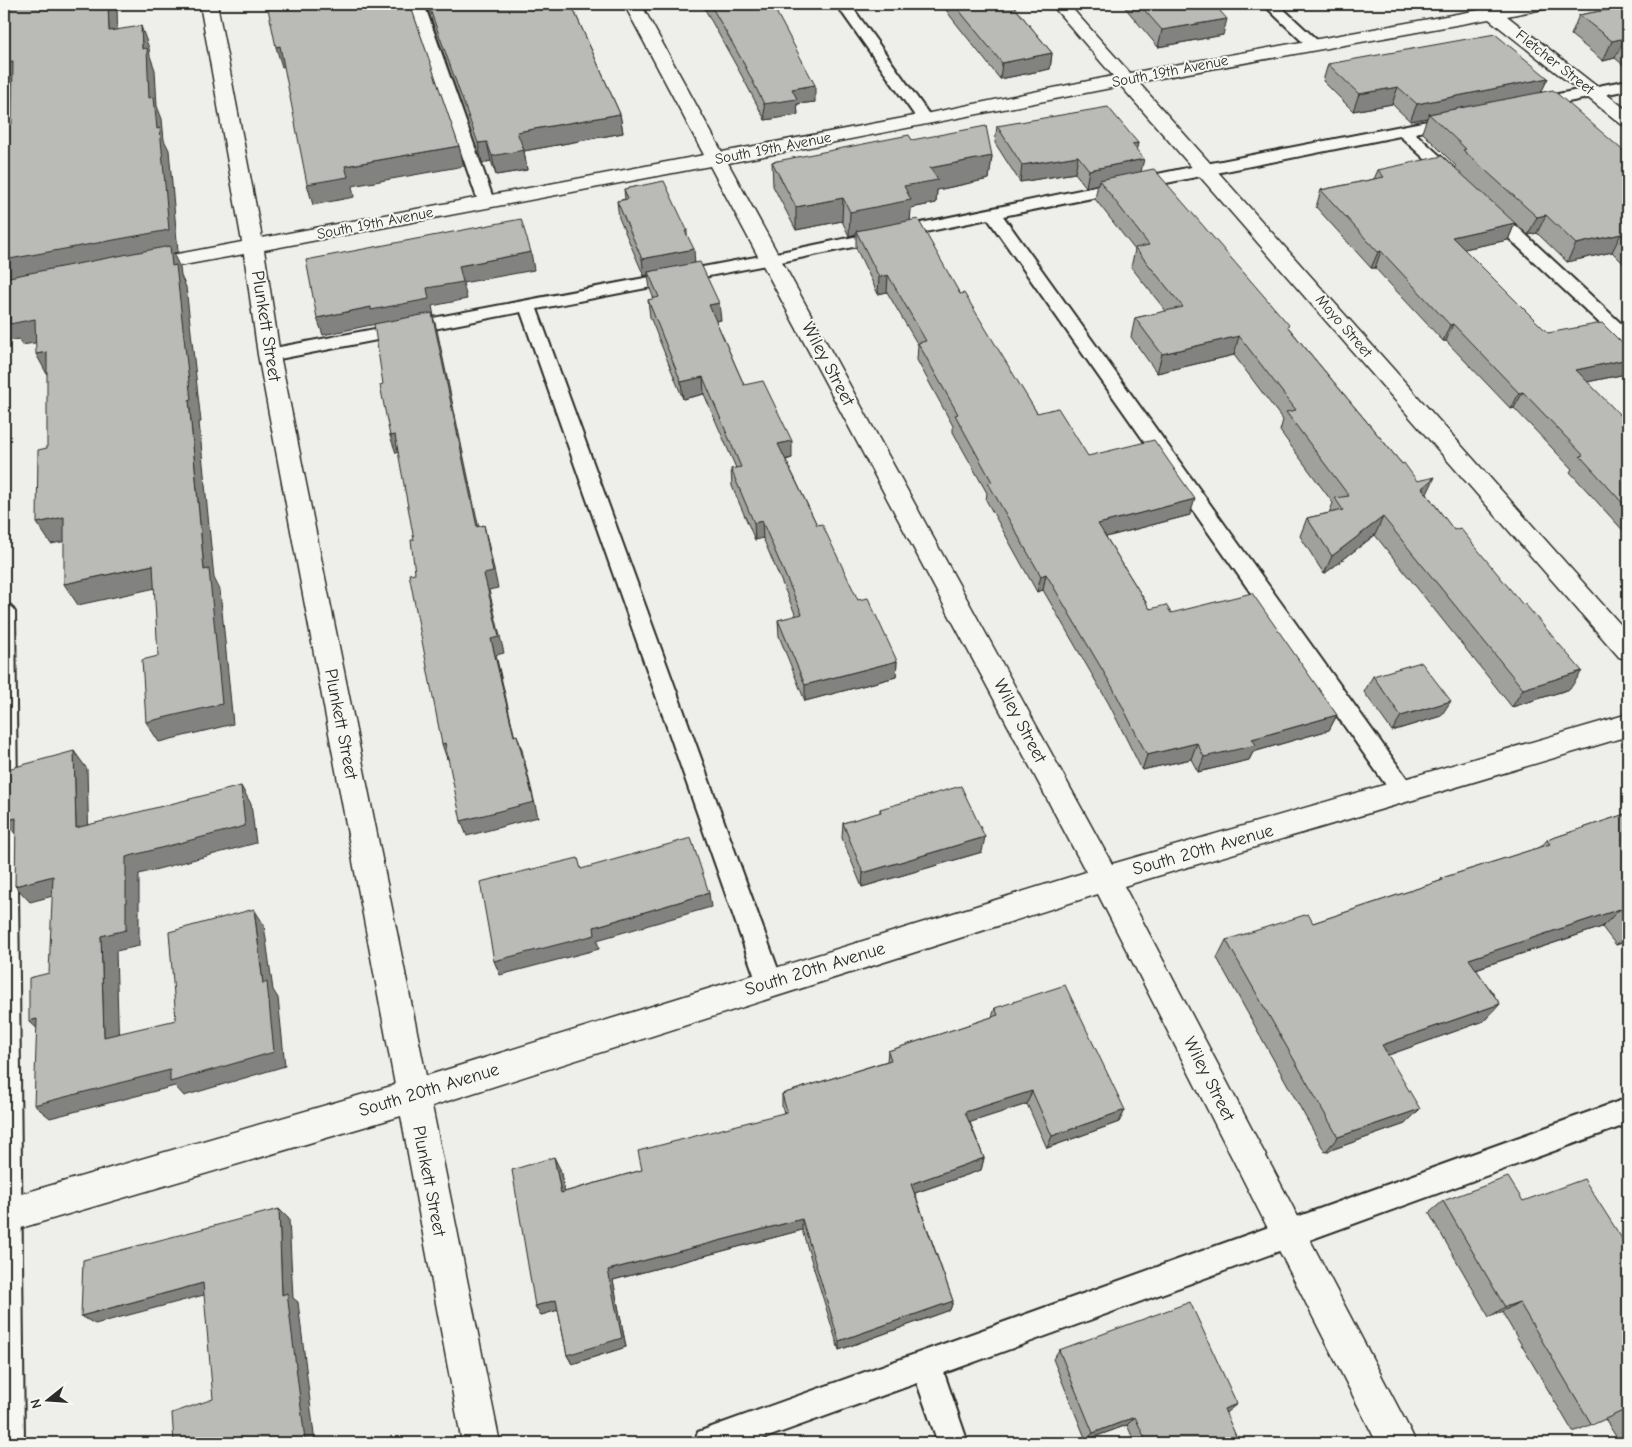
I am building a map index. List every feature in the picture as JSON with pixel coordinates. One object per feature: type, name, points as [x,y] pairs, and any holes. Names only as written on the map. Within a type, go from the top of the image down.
[{"type":"street","name":"Plunkett Street","points":[[209,4],[253,246],[269,355],[481,1443]]},
{"type":"street","name":"Wiley Street","points":[[632,4],[1105,879],[1397,1443]]},
{"type":"street","name":"Mayo Street","points":[[1059,4],[1628,650]]},
{"type":"street","name":"South 19th Avenue","points":[[119,271],[925,120],[1126,79],[1314,45],[1488,8],[1542,4]]},
{"type":"street","name":"Fletcher Street","points":[[1488,8],[1628,120]]},
{"type":"street","name":"South 20th Avenue","points":[[6,1216],[413,1096],[1105,879],[1628,725]]},
{"type":"lane","points":[[417,4],[486,201]]},
{"type":"lane","points":[[843,4],[925,120]]},
{"type":"lane","points":[[1270,4],[1314,45]]},
{"type":"lane","points":[[1517,107],[1628,85]]},
{"type":"lane","points":[[269,355],[771,259],[1206,169],[1470,117]]},
{"type":"lane","points":[[1404,131],[1628,340]]},
{"type":"lane","points":[[993,214],[1403,791]]},
{"type":"lane","points":[[527,305],[770,983]]},
{"type":"lane","points":[[4,612],[6,1216],[9,1443]]},
{"type":"lane","points":[[709,1443],[1628,1111]]},
{"type":"lane","points":[[926,1365],[953,1443]]},
{"type":"building","points":[[4,4],[108,4],[109,31],[141,26],[142,49],[147,48],[149,98],[154,97],[157,129],[160,128],[169,230],[4,260],[4,125],[12,124],[13,61],[4,62]]},
{"type":"building","points":[[267,4],[410,4],[459,146],[345,166],[348,177],[307,184],[280,46],[276,47]]},
{"type":"building","points":[[428,4],[571,4],[620,114],[517,132],[524,150],[492,156],[487,142],[478,143]]},
{"type":"building","points":[[710,4],[772,4],[815,85],[792,89],[797,99],[764,104]]},
{"type":"building","points":[[954,4],[1012,4],[1052,53],[1002,63]]},
{"type":"building","points":[[1139,4],[1214,4],[1227,19],[1162,30]]},
{"type":"building","points":[[1628,6],[1628,41],[1625,38],[1612,41],[1579,15]]},
{"type":"building","points":[[1495,34],[1548,78],[1417,104],[1398,87],[1359,94],[1328,64]]},
{"type":"building","points":[[1553,90],[1628,155],[1628,240],[1621,234],[1576,244],[1546,215],[1537,217],[1463,150],[1466,149],[1429,114]]},
{"type":"building","points":[[1108,107],[1138,143],[1132,144],[1144,159],[1089,170],[1078,156],[1022,165],[997,126]]},
{"type":"building","points":[[986,126],[992,156],[930,168],[938,180],[904,186],[911,200],[850,212],[843,198],[796,207],[772,162],[909,135],[912,140]]},
{"type":"building","points":[[1442,156],[1515,223],[1452,237],[1548,333],[1602,323],[1628,349],[1628,359],[1576,370],[1628,423],[1628,509],[1580,456],[1583,455],[1523,392],[1519,393],[1453,324],[1450,325],[1381,251],[1378,252],[1321,190],[1384,177],[1378,170]]},
{"type":"building","points":[[1154,169],[1289,325],[1287,326],[1402,464],[1404,463],[1417,481],[1435,477],[1422,488],[1454,530],[1460,528],[1523,605],[1525,604],[1582,671],[1523,689],[1383,517],[1332,556],[1307,518],[1343,510],[1335,498],[1349,496],[1286,412],[1296,410],[1239,336],[1162,354],[1135,318],[1183,307],[1135,248],[1149,245],[1099,180]]},
{"type":"building","points":[[664,181],[694,249],[642,259],[617,201],[628,199],[624,189]]},
{"type":"building","points":[[521,219],[531,252],[459,266],[463,282],[427,288],[429,299],[371,310],[371,307],[317,318],[306,260]]},
{"type":"building","points":[[918,219],[960,294],[964,293],[1037,413],[1058,408],[1088,456],[1154,440],[1195,499],[1098,524],[1150,609],[1166,605],[1171,613],[1252,593],[1337,715],[1252,739],[1256,745],[1204,757],[1197,743],[1147,755],[1113,688],[1046,574],[1041,576],[988,483],[992,482],[955,415],[958,414],[918,343],[926,341],[888,275],[879,277],[856,231]]},
{"type":"building","points":[[170,246],[172,266],[176,265],[191,400],[189,400],[204,570],[209,569],[222,704],[146,722],[142,660],[158,656],[153,565],[64,584],[64,517],[37,523],[38,450],[47,448],[47,352],[36,354],[35,319],[10,324],[10,317],[4,318],[4,278]]},
{"type":"building","points":[[700,262],[719,303],[709,305],[744,385],[763,381],[792,441],[778,444],[817,525],[822,524],[858,600],[868,598],[897,661],[805,685],[778,620],[802,614],[762,521],[754,523],[731,469],[741,467],[703,377],[681,382],[648,300],[659,297],[648,272]]},
{"type":"building","points":[[432,313],[477,527],[484,525],[493,572],[484,574],[499,637],[491,639],[514,736],[517,735],[534,802],[461,821],[445,743],[442,744],[409,574],[415,573],[411,540],[414,540],[395,435],[390,436],[380,385],[383,384],[374,324]]},
{"type":"building","points":[[1421,662],[1451,701],[1401,716],[1373,676]]},
{"type":"building","points":[[74,751],[76,828],[241,786],[245,826],[126,857],[126,930],[101,936],[104,1037],[176,1020],[169,932],[254,909],[263,984],[267,982],[274,1052],[170,1082],[170,1070],[34,1105],[37,1019],[29,1021],[29,978],[49,973],[53,876],[15,886],[16,818],[4,821],[4,770]]},
{"type":"building","points":[[961,786],[985,837],[863,873],[843,823],[881,812],[880,809]]},
{"type":"building","points":[[1628,813],[1628,920],[1620,909],[1469,959],[1500,1004],[1382,1045],[1420,1109],[1338,1137],[1226,940],[1308,914],[1313,923],[1443,880],[1442,878],[1550,844],[1547,840]]},
{"type":"building","points":[[691,838],[709,893],[594,927],[595,935],[494,961],[480,882],[578,858],[581,869]]},
{"type":"building","points":[[1065,985],[1125,1110],[1052,1136],[1032,1091],[965,1112],[984,1158],[911,1184],[953,1301],[839,1341],[802,1219],[608,1270],[622,1338],[567,1355],[556,1300],[535,1306],[512,1170],[554,1157],[561,1193],[642,1170],[638,1151],[787,1112],[782,1094],[891,1060],[888,1051],[998,1015],[995,1008]]},
{"type":"building","points":[[1508,1177],[1523,1201],[1584,1179],[1628,1248],[1628,1416],[1625,1410],[1592,1425],[1519,1302],[1505,1307],[1443,1201]]},
{"type":"building","points":[[279,1209],[282,1295],[287,1293],[305,1440],[294,1443],[174,1443],[172,1413],[213,1399],[203,1283],[81,1316],[83,1260]]},
{"type":"building","points":[[1190,1302],[1237,1404],[1224,1409],[1239,1443],[1147,1443],[1135,1417],[1093,1433],[1059,1350]]}]
